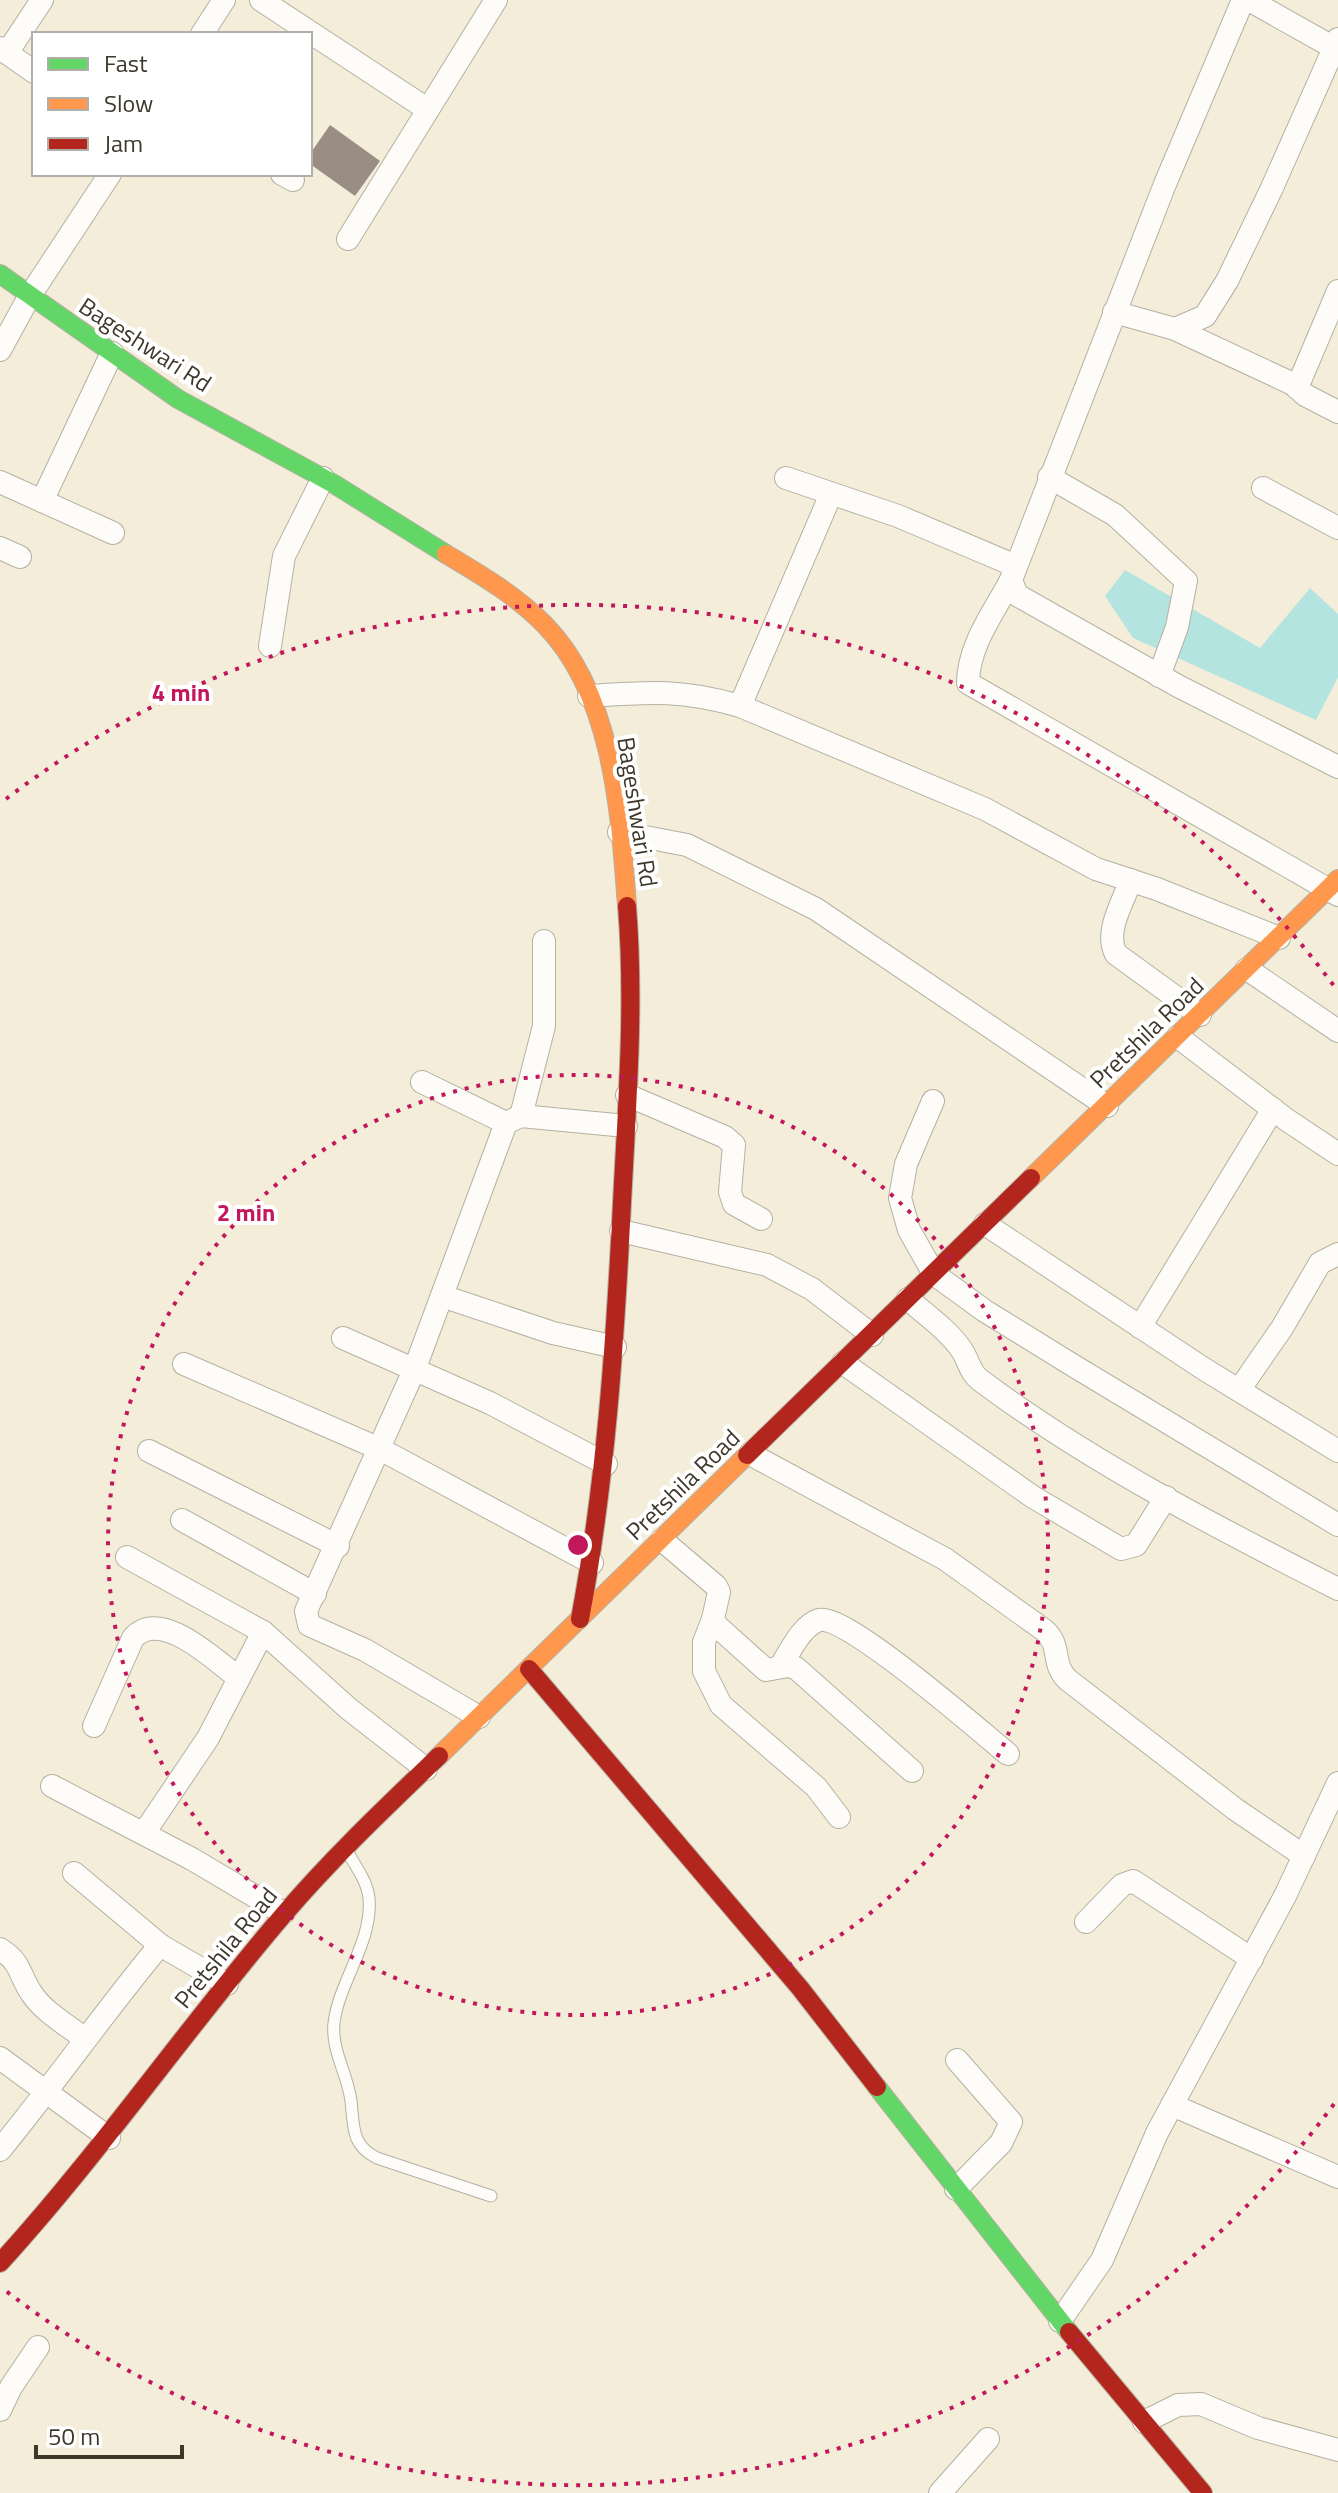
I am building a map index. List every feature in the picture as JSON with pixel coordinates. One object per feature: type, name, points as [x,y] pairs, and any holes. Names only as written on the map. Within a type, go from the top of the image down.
[{"type":"street","points":[[32,71],[3,50],[42,0]]},
{"type":"street","points":[[203,32],[224,0]]},
{"type":"street","points":[[261,0],[288,7],[427,109]]},
{"type":"street","points":[[348,239],[496,0]]},
{"type":"street","points":[[1175,329],[1205,316],[1215,305],[1337,46],[1246,0],[1114,312],[1013,573],[978,641],[968,666],[968,683],[1335,888]]},
{"type":"street","points":[[0,350],[29,297],[109,176]]},
{"type":"street","name":"Bageshwari Rd","points":[[0,274],[178,399],[323,478],[526,608],[558,639],[589,696],[613,781],[631,968],[621,1231],[606,1464],[592,1563],[580,1619]]},
{"type":"street","points":[[1297,388],[1338,291]]},
{"type":"street","points":[[1114,312],[1175,329],[1297,388],[1338,412]]},
{"type":"street","points":[[42,501],[112,353]]},
{"type":"street","points":[[1049,477],[1115,515],[1186,581],[1177,627],[1159,676]]},
{"type":"street","points":[[270,646],[284,556],[323,478]]},
{"type":"street","points":[[786,478],[898,516],[1013,573]]},
{"type":"street","points":[[0,482],[113,533]]},
{"type":"street","points":[[1263,488],[1338,528]]},
{"type":"street","points":[[740,706],[831,494]]},
{"type":"street","points":[[1013,573],[1017,595],[1159,676],[1338,767]]},
{"type":"street","points":[[589,696],[670,690],[740,706],[985,809],[1096,869],[1279,938]]},
{"type":"street","points":[[619,832],[687,845],[816,909],[1107,1106]]},
{"type":"street","points":[[1131,880],[1112,931],[1111,944],[1116,954],[1200,1015]]},
{"type":"street","name":"Pretshila Road","points":[[0,2263],[109,2138],[283,1913],[345,1848],[1247,969],[1335,888]]},
{"type":"street","points":[[479,1717],[365,1650],[309,1625],[306,1611],[338,1546],[415,1368],[514,1119],[544,1026],[544,941]]},
{"type":"street","points":[[1247,969],[1338,1031]]},
{"type":"street","points":[[1178,1037],[1338,1154]]},
{"type":"street","points":[[422,1082],[514,1119],[626,1126]]},
{"type":"street","points":[[627,1095],[725,1137],[734,1145],[730,1192],[734,1204],[761,1219]]},
{"type":"street","points":[[933,1101],[906,1164],[900,1198],[909,1230],[934,1274],[1061,1358],[1338,1525]]},
{"type":"street","points":[[1140,1327],[1273,1109]]},
{"type":"street","points":[[985,1224],[1140,1327],[1338,1451]]},
{"type":"street","points":[[621,1231],[767,1265],[812,1289],[872,1335]]},
{"type":"street","points":[[1239,1390],[1282,1328],[1320,1263],[1338,1254]]},
{"type":"street","points":[[442,1296],[553,1333],[615,1347]]},
{"type":"street","points":[[908,1299],[961,1348],[971,1372],[980,1379],[1166,1497],[1338,1589]]},
{"type":"street","points":[[343,1338],[415,1368],[606,1464]]},
{"type":"street","points":[[843,1363],[1033,1497],[1121,1549],[1136,1545],[1166,1497]]},
{"type":"street","points":[[184,1364],[380,1449],[592,1563]]},
{"type":"street","points":[[149,1451],[338,1546]]},
{"type":"street","points":[[750,1454],[945,1559],[1044,1630],[1054,1639],[1057,1663],[1068,1680],[1235,1809],[1304,1856]]},
{"type":"street","points":[[182,1520],[315,1594]]},
{"type":"street","points":[[662,1540],[716,1586],[713,1619],[704,1642],[704,1671],[721,1705],[816,1787],[839,1817]]},
{"type":"street","points":[[127,1557],[263,1632],[349,1709],[426,1769]]},
{"type":"street","points":[[713,1619],[766,1670],[796,1668],[912,1771]]},
{"type":"street","points":[[780,1667],[807,1629],[816,1621],[832,1620],[863,1638],[1008,1754]]},
{"type":"street","points":[[94,1726],[133,1638],[142,1628],[151,1626],[170,1631],[239,1678]]},
{"type":"street","points":[[144,1833],[208,1738],[263,1632]]},
{"type":"street","points":[[529,1669],[800,1988],[1060,2321],[1203,2493]]},
{"type":"street","points":[[1060,2321],[1102,2260],[1172,2105],[1252,1959],[1338,1783]]},
{"type":"street","points":[[52,1786],[144,1833],[283,1913]]},
{"type":"street","points":[[74,1873],[160,1945],[227,1984]]},
{"type":"street","points":[[1086,1922],[1122,1885],[1133,1881],[1252,1959]]},
{"type":"street","points":[[0,2150],[160,1945]]},
{"type":"street","points":[[0,1949],[20,1966],[30,1992],[41,2005],[85,2039]]},
{"type":"street","points":[[0,2058],[109,2138]]},
{"type":"street","points":[[956,2189],[1001,2143],[1011,2122],[957,2060]]},
{"type":"street","points":[[1172,2105],[1338,2177]]},
{"type":"street","points":[[0,2410],[11,2387],[38,2347]]},
{"type":"street","points":[[1144,2422],[1178,2405],[1201,2404],[1258,2428],[1338,2450]]},
{"type":"street","points":[[940,2493],[988,2439]]},
{"type":"lane","points":[[345,1848],[364,1880],[369,1897],[358,1953],[333,2027],[335,2045],[349,2086],[355,2142],[377,2158],[491,2196]]},
{"type":"water","points":[[1125,570],[1260,648],[1310,588],[1338,614],[1338,677],[1316,720],[1133,638],[1105,596]]},
{"type":"building","points":[[330,125],[380,161],[355,196],[312,165],[312,151]]},
{"type":"traffic: fast","points":[[0,274],[178,399],[334,484],[446,554]]},
{"type":"traffic: fast","points":[[877,2087],[1069,2332]]},
{"type":"traffic: slow","points":[[446,554],[498,586],[534,614],[568,654],[586,686],[599,721],[616,795],[627,906]]},
{"type":"traffic: slow","points":[[1031,1178],[1338,879]]},
{"type":"traffic: slow","points":[[439,1756],[747,1455]]},
{"type":"traffic: jam","points":[[580,1619],[603,1464],[616,1308],[629,1055],[627,906]]},
{"type":"traffic: jam","points":[[747,1455],[1031,1178]]},
{"type":"traffic: jam","points":[[529,1669],[800,1988],[877,2087]]},
{"type":"traffic: jam","points":[[0,2263],[74,2177],[285,1913],[341,1852],[439,1756]]},
{"type":"traffic: jam","points":[[1069,2332],[1203,2493]]}]
